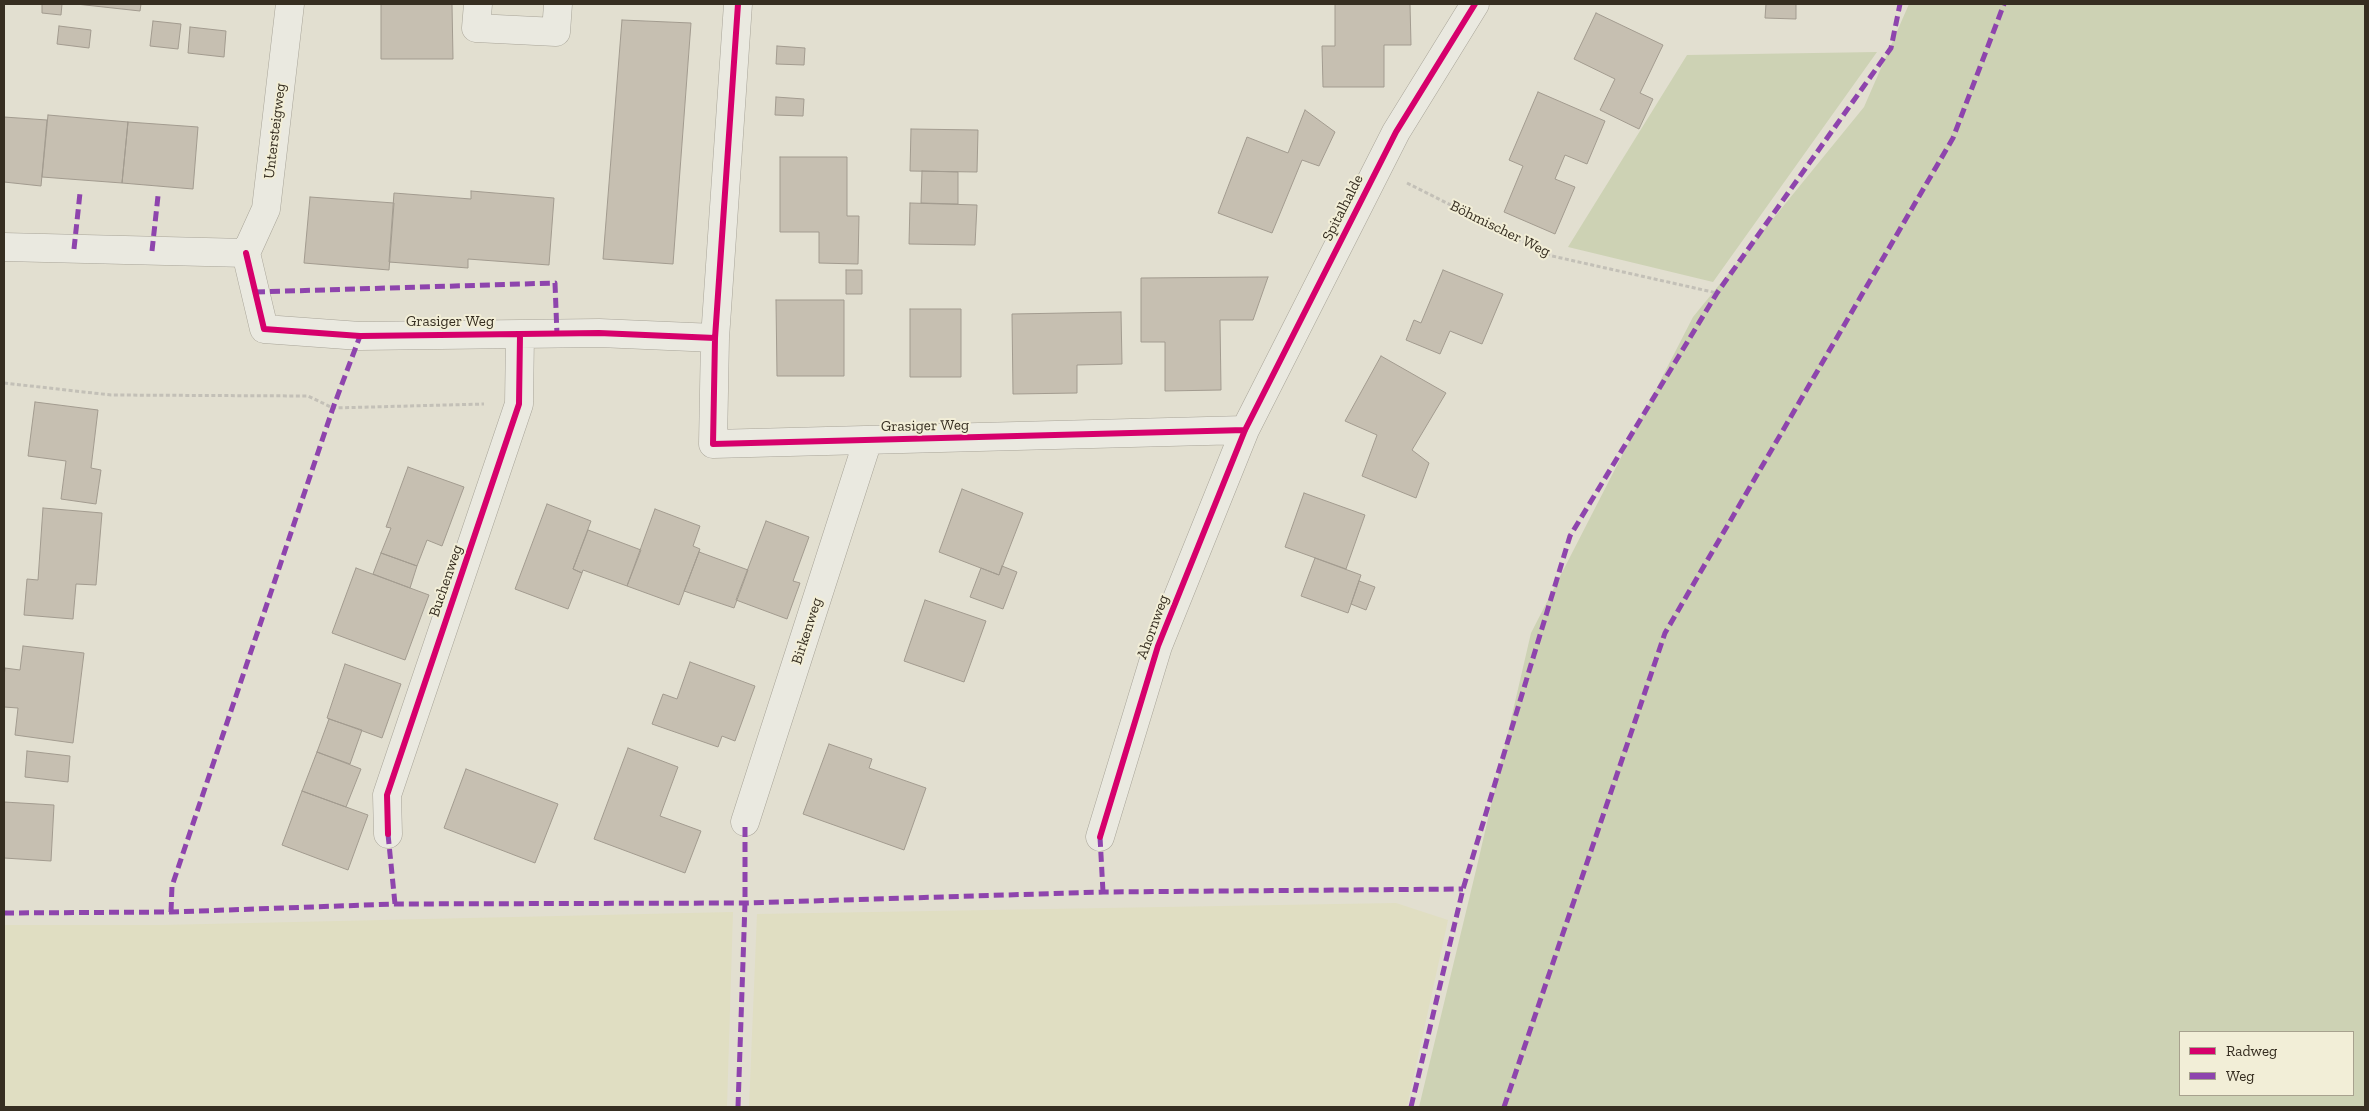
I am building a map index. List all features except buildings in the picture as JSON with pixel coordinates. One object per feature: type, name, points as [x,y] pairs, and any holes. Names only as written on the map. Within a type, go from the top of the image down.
[{"type":"street","name":"Untersteigweg","points":[[246,253],[266,209],[290,4]]},
{"type":"street","points":[[478,4],[476,28],[556,32],[558,4]]},
{"type":"street","name":"Grasiger Weg","points":[[738,4],[715,338],[713,444],[1244,430]]},
{"type":"street","name":"Spitalhalde","points":[[1244,430],[1396,132],[1475,4]]},
{"type":"street","points":[[4,247],[246,253]]},
{"type":"street","name":"Grasiger Weg","points":[[246,253],[264,329],[360,336],[599,334],[715,338]]},
{"type":"street","name":"Buchenweg","points":[[388,834],[387,796],[519,404],[520,335]]},
{"type":"street","name":"Ahornweg","points":[[1100,837],[1158,646],[1244,430]]},
{"type":"street","name":"Birkenweg","points":[[745,822],[868,440]]},
{"type":"path","points":[[4,383],[111,395],[308,396],[333,408],[519,404]]},
{"type":"shaded area","points":[[1396,903],[1448,920],[1407,1107],[749,1107],[757,914]]},
{"type":"shaded area","points":[[733,912],[727,1107],[4,1107],[4,925],[163,925]]},
{"type":"green space","points":[[1909,4],[2365,4],[2365,1107],[1419,1107],[1531,633],[1693,317],[1864,107]]},
{"type":"green space","points":[[1877,52],[1713,282],[1568,247],[1687,55]]},
{"type":"marked path","points":[[1411,1107],[1463,889],[1570,536],[1717,293],[1891,48],[1900,4]]},
{"type":"marked path","points":[[1504,1107],[1665,633],[1953,138],[2004,4]]},
{"type":"marked path","points":[[74,249],[80,193]]},
{"type":"marked path","points":[[152,251],[158,196]]},
{"type":"marked path","points":[[255,292],[555,283],[557,335]]},
{"type":"marked path","points":[[171,912],[172,886],[333,408],[360,336]]},
{"type":"marked path","points":[[738,1107],[745,903],[745,822]]},
{"type":"marked path","points":[[388,834],[395,904]]},
{"type":"marked path","points":[[1100,837],[1103,892]]},
{"type":"marked path","points":[[4,913],[171,912],[395,904],[745,903],[1103,892],[1463,889]]},
{"type":"cycle path","points":[[738,4],[715,338],[713,444],[1245,430]]},
{"type":"cycle path","points":[[1100,837],[1158,646],[1245,430],[1396,132],[1475,4]]},
{"type":"cycle path","points":[[246,253],[264,329],[360,336],[599,333],[715,338]]},
{"type":"cycle path","points":[[388,834],[387,795],[519,404],[520,335]]}]
